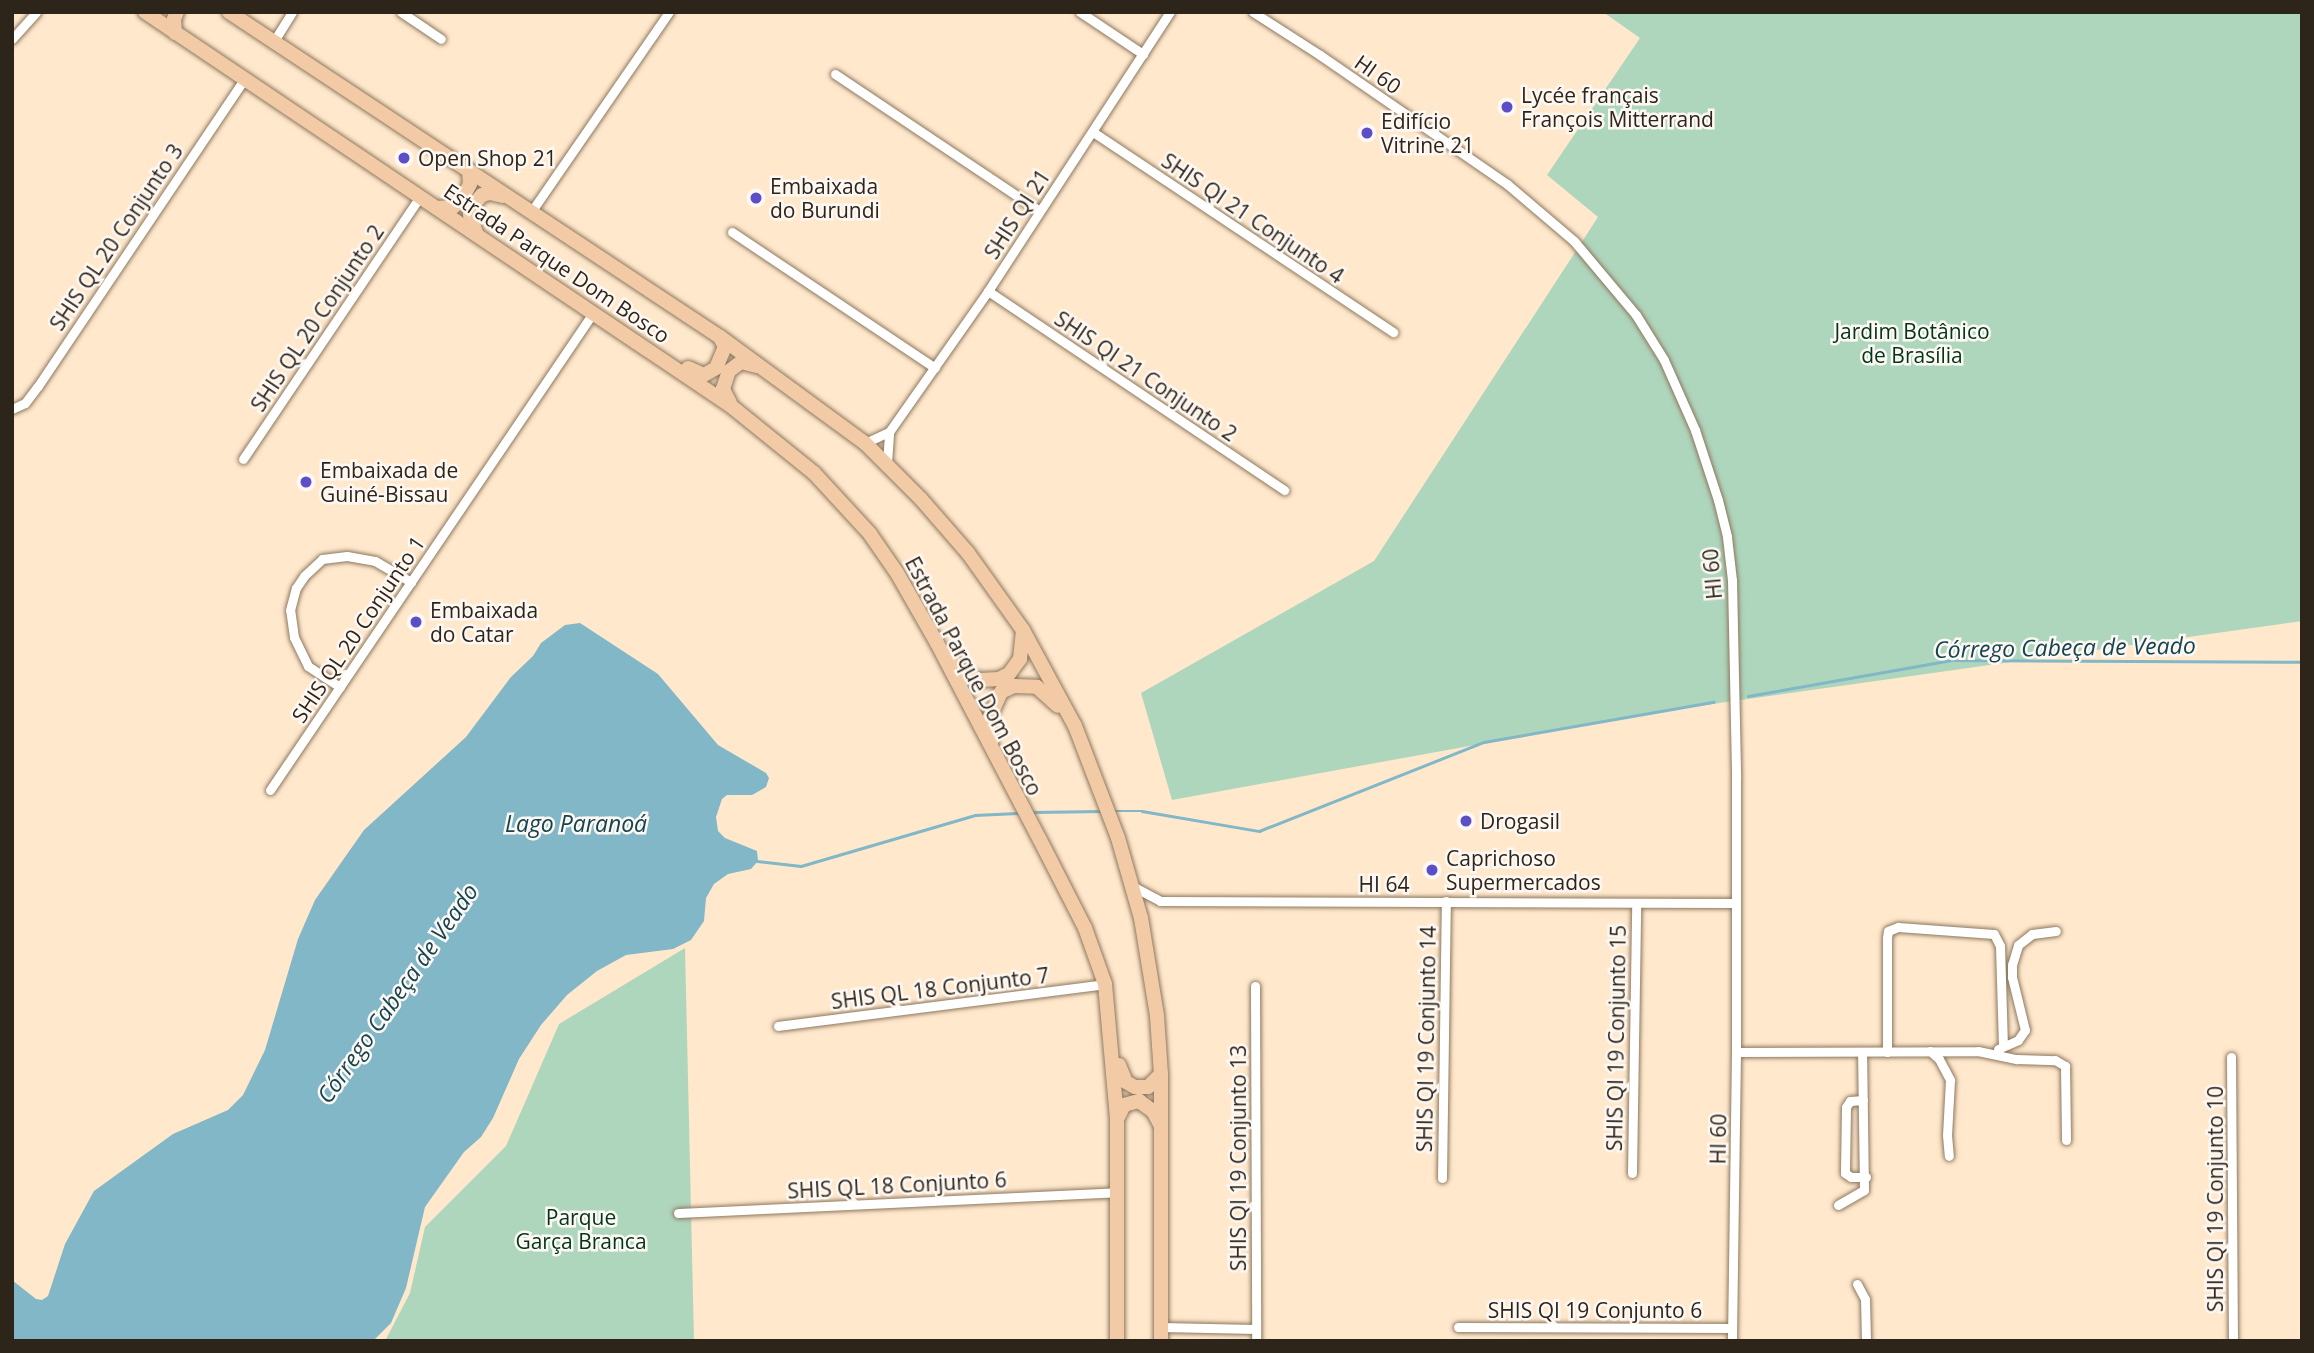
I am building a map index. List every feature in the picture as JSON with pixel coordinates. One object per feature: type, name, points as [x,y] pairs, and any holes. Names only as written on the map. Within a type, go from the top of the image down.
[{"type":"main road","name":"Estrada Parque Dom Bosco","points":[[145,12],[664,359],[770,434],[852,512],[897,573],[937,643],[1085,928],[1105,984],[1117,1119],[1117,1341]]},
{"type":"main road","points":[[175,33],[174,19],[177,12]]},
{"type":"main road","name":"Estrada Parque Dom Bosco","points":[[229,12],[720,337],[865,443],[887,463],[968,553],[1023,630],[1075,726],[1118,838],[1142,918],[1157,1016],[1161,1074],[1161,1334]]},
{"type":"main road","points":[[437,208],[453,207],[461,201],[470,184],[469,170]]},
{"type":"main road","points":[[476,233],[470,214],[482,195],[490,193],[506,197],[527,209]]},
{"type":"main road","points":[[664,359],[699,374],[710,373],[724,353],[724,343],[720,337]]},
{"type":"main road","points":[[732,406],[723,389],[729,371],[741,362],[762,366]]},
{"type":"main road","points":[[937,643],[944,647],[961,672],[979,680],[992,680],[1009,674],[1020,659],[1023,630]]},
{"type":"main road","points":[[993,752],[989,719],[994,703],[1001,692],[1014,686],[1037,687],[1050,695],[1075,726]]},
{"type":"main road","points":[[1112,1041],[1121,1071],[1130,1085],[1148,1087],[1161,1074]]},
{"type":"main road","points":[[1117,1119],[1124,1105],[1139,1101],[1153,1111],[1162,1127]]},
{"type":"street","points":[[12,39],[36,12]]},
{"type":"street","points":[[274,41],[292,12]]},
{"type":"street","points":[[401,12],[440,39]]},
{"type":"street","points":[[527,209],[669,12]]},
{"type":"street","points":[[1080,12],[1143,54]]},
{"type":"street","name":"SHIS QI 21","points":[[887,463],[890,432],[988,291],[1038,210],[1093,132],[1170,12]]},
{"type":"street","name":"HI 60","points":[[1253,12],[1507,184],[1547,217],[1610,281],[1636,315],[1664,360],[1699,442],[1718,500],[1730,562],[1736,778],[1732,1341]]},
{"type":"street","points":[[835,74],[1038,210]]},
{"type":"street","name":"SHIS QL 20 Conjunto 3","points":[[12,409],[25,403],[38,386],[244,80]]},
{"type":"street","name":"SHIS QI 21 Conjunto 4","points":[[1093,132],[1393,332]]},
{"type":"street","name":"SHIS QL 20 Conjunto 2","points":[[243,459],[420,197]]},
{"type":"street","points":[[732,232],[935,368]]},
{"type":"street","name":"SHIS QI 21 Conjunto 2","points":[[988,291],[1284,490]]},
{"type":"street","name":"SHIS QL 20 Conjunto 1","points":[[270,790],[593,313]]},
{"type":"street","points":[[865,443],[890,432]]},
{"type":"street","points":[[340,687],[308,667],[294,637],[290,611],[296,588],[304,576],[323,559],[347,556],[375,561],[411,582]]},
{"type":"street","name":"HI 64","points":[[1133,887],[1160,901],[1735,903]]},
{"type":"street","points":[[1142,918],[1160,901]]},
{"type":"street","name":"SHIS QI 19 Conjunto 14","points":[[1442,1178],[1446,901]]},
{"type":"street","name":"SHIS QI 19 Conjunto 15","points":[[1632,1173],[1636,904]]},
{"type":"street","points":[[1887,1052],[1887,938],[1888,931],[1898,928],[1994,934],[2000,946],[2003,1046]]},
{"type":"street","points":[[1990,1053],[2018,1040],[2025,1030],[2012,977],[2012,965],[2018,945],[2032,934],[2056,931]]},
{"type":"street","name":"SHIS QL 18 Conjunto 7","points":[[778,1026],[1105,984]]},
{"type":"street","name":"SHIS QI 19 Conjunto 13","points":[[1255,986],[1256,1341]]},
{"type":"street","points":[[1736,1052],[1930,1051],[2049,1059],[2063,1063],[2066,1072],[2066,1140]]},
{"type":"street","points":[[1930,1051],[1950,1080],[1947,1135],[1949,1156]]},
{"type":"street","points":[[1838,1205],[1862,1194],[1866,1177],[1862,1052]]},
{"type":"street","name":"SHIS QI 19 Conjunto 10","points":[[2231,1057],[2233,1341]]},
{"type":"street","points":[[1863,1100],[1850,1101],[1847,1104],[1846,1175],[1866,1177]]},
{"type":"street","points":[[1846,1145],[1865,1144]]},
{"type":"street","name":"SHIS QL 18 Conjunto 6","points":[[678,1213],[1117,1192]]},
{"type":"street","points":[[1857,1284],[1865,1299],[1866,1341]]},
{"type":"street","name":"SHIS QI 19 Conjunto 6","points":[[1458,1327],[1732,1328]]},
{"type":"street","points":[[1161,1334],[1256,1329]]},
{"type":"green space","name":"Jardim Botânico de Brasília","points":[[1603,12],[2302,12],[2302,621],[1662,711],[1172,800],[1141,693],[1374,561],[1598,217],[1547,175],[1640,38]]},
{"type":"green space","name":"Parque Garça Branca","points":[[685,948],[694,1341],[385,1341],[410,1293],[425,1227],[506,1146],[559,1024]]},
{"type":"water","name":"Lago Paranoá","points":[[580,623],[658,674],[718,745],[766,773],[769,778],[766,787],[752,795],[727,795],[722,799],[716,817],[718,831],[725,838],[757,851],[758,861],[751,869],[728,874],[714,884],[706,898],[704,921],[691,940],[673,949],[626,955],[597,971],[567,995],[541,1025],[519,1059],[493,1118],[481,1137],[464,1152],[425,1207],[406,1288],[391,1323],[373,1341],[12,1341],[12,1280],[36,1299],[42,1300],[48,1296],[65,1244],[94,1191],[173,1134],[228,1110],[243,1095],[265,1050],[298,939],[315,900],[364,830],[466,737],[511,677],[533,656],[541,643],[565,625]]},
{"type":"waterway","name":"Córrego Cabeça de Veado","points":[[1748,696],[1953,660],[2302,662]]},
{"type":"waterway","name":"Córrego Cabeça de Veado","points":[[1113,811],[1142,811],[1259,831],[1484,742],[1714,702]]},
{"type":"waterway","name":"Córrego Cabeça de Veado","points":[[1032,812],[1103,811]]},
{"type":"waterway","name":"Córrego Cabeça de Veado","points":[[757,861],[801,866],[975,815],[1019,813]]},
{"type":"place","name":"Lycée français François Mitterrand","points":[[1507,107]]},
{"type":"place","name":"Edifício Vitrine 21","points":[[1367,133]]},
{"type":"place","name":"Open Shop 21","points":[[404,158]]},
{"type":"place","name":"Embaixada do Burundi","points":[[756,198]]},
{"type":"place","name":"Embaixada de Guiné-Bissau","points":[[306,482]]},
{"type":"place","name":"Embaixada do Catar","points":[[416,622]]},
{"type":"place","name":"Drogasil","points":[[1466,821]]},
{"type":"place","name":"Caprichoso Supermercados","points":[[1432,870]]}]
